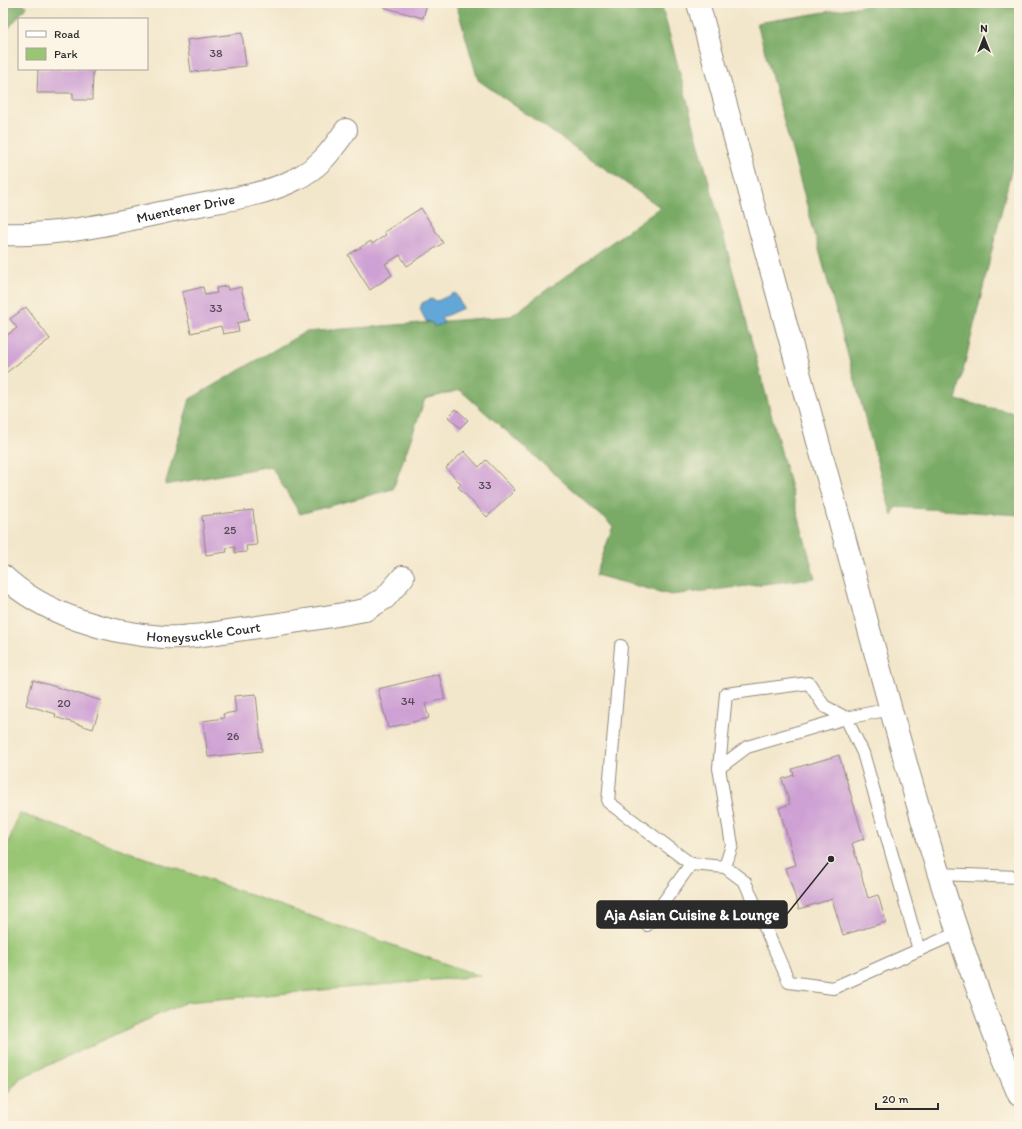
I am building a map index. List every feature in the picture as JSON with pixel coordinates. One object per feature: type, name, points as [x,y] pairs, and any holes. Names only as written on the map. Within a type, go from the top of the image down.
[{"type":"main road","points":[[698,3],[916,805],[957,933],[1019,1095]]},
{"type":"main road","name":"Muentener Drive","points":[[3,234],[23,235],[62,232],[258,193],[293,181],[309,172],[326,157],[346,130]]},
{"type":"main road","name":"Honeysuckle Court","points":[[3,576],[38,601],[78,620],[116,631],[164,637],[208,634],[365,610],[385,598],[403,577]]},
{"type":"lane","points":[[621,646],[608,802],[691,864],[725,867],[744,882],[789,982],[833,988],[957,933]]},
{"type":"lane","points":[[725,867],[732,846],[719,768],[726,694],[809,683],[824,706],[846,718],[863,753],[919,950]]},
{"type":"lane","points":[[719,768],[747,747],[846,718],[891,710]]},
{"type":"lane","points":[[647,925],[691,864]]},
{"type":"lane","points":[[938,874],[1019,876]]},
{"type":"green space","points":[[3,3],[16,3],[27,6],[3,35]]},
{"type":"green space","points":[[456,3],[661,3],[815,578],[671,595],[596,575],[613,526],[460,390],[425,399],[393,489],[300,514],[271,466],[165,485],[190,399],[305,332],[511,316],[660,207],[478,80]]},
{"type":"green space","points":[[881,3],[1019,3],[1019,138],[956,400],[1019,414],[1019,515],[896,507],[892,516],[757,23]]},
{"type":"green space","points":[[19,813],[480,976],[186,1002],[20,1078],[3,1099],[3,858]]},
{"type":"water","points":[[455,293],[463,308],[441,318],[444,323],[434,327],[433,323],[426,321],[420,309],[422,303],[431,299],[437,301]]},
{"type":"building","points":[[384,3],[427,3],[423,18],[383,7]]},
{"type":"building","points":[[242,33],[246,66],[191,72],[187,40]]},
{"type":"building","points":[[38,70],[93,70],[92,100],[73,100],[73,93],[37,93]]},
{"type":"building","points":[[421,208],[443,243],[407,266],[400,255],[385,264],[392,275],[370,290],[348,255],[371,241],[372,244],[386,235],[384,232]]},
{"type":"building","points":[[227,286],[228,290],[241,287],[249,320],[237,323],[239,331],[223,334],[221,326],[191,333],[182,292],[203,287],[205,295],[217,293],[216,288]]},
{"type":"building","points":[[26,307],[50,339],[3,375],[3,338],[17,328],[10,319]]},
{"type":"building","points":[[456,409],[468,420],[460,428],[448,417]]},
{"type":"building","points":[[464,451],[479,467],[486,460],[515,490],[487,517],[458,487],[461,484],[446,468]]},
{"type":"building","points":[[253,510],[257,545],[246,546],[247,552],[235,553],[235,547],[226,548],[227,552],[206,555],[202,516]]},
{"type":"building","points":[[439,674],[445,699],[425,704],[429,718],[388,728],[378,689]]},
{"type":"building","points":[[33,680],[102,701],[93,729],[55,717],[56,714],[26,705]]},
{"type":"building","points":[[256,694],[262,751],[208,757],[203,721],[224,718],[223,714],[236,712],[234,696]]},
{"type":"building","points":[[839,755],[864,839],[852,843],[868,898],[878,895],[886,922],[843,935],[832,899],[799,909],[786,868],[796,865],[779,808],[790,804],[782,779],[794,775],[792,769]]},
{"type":"place","name":"Aja Asian Cuisine & Lounge","points":[[831,859]]}]
